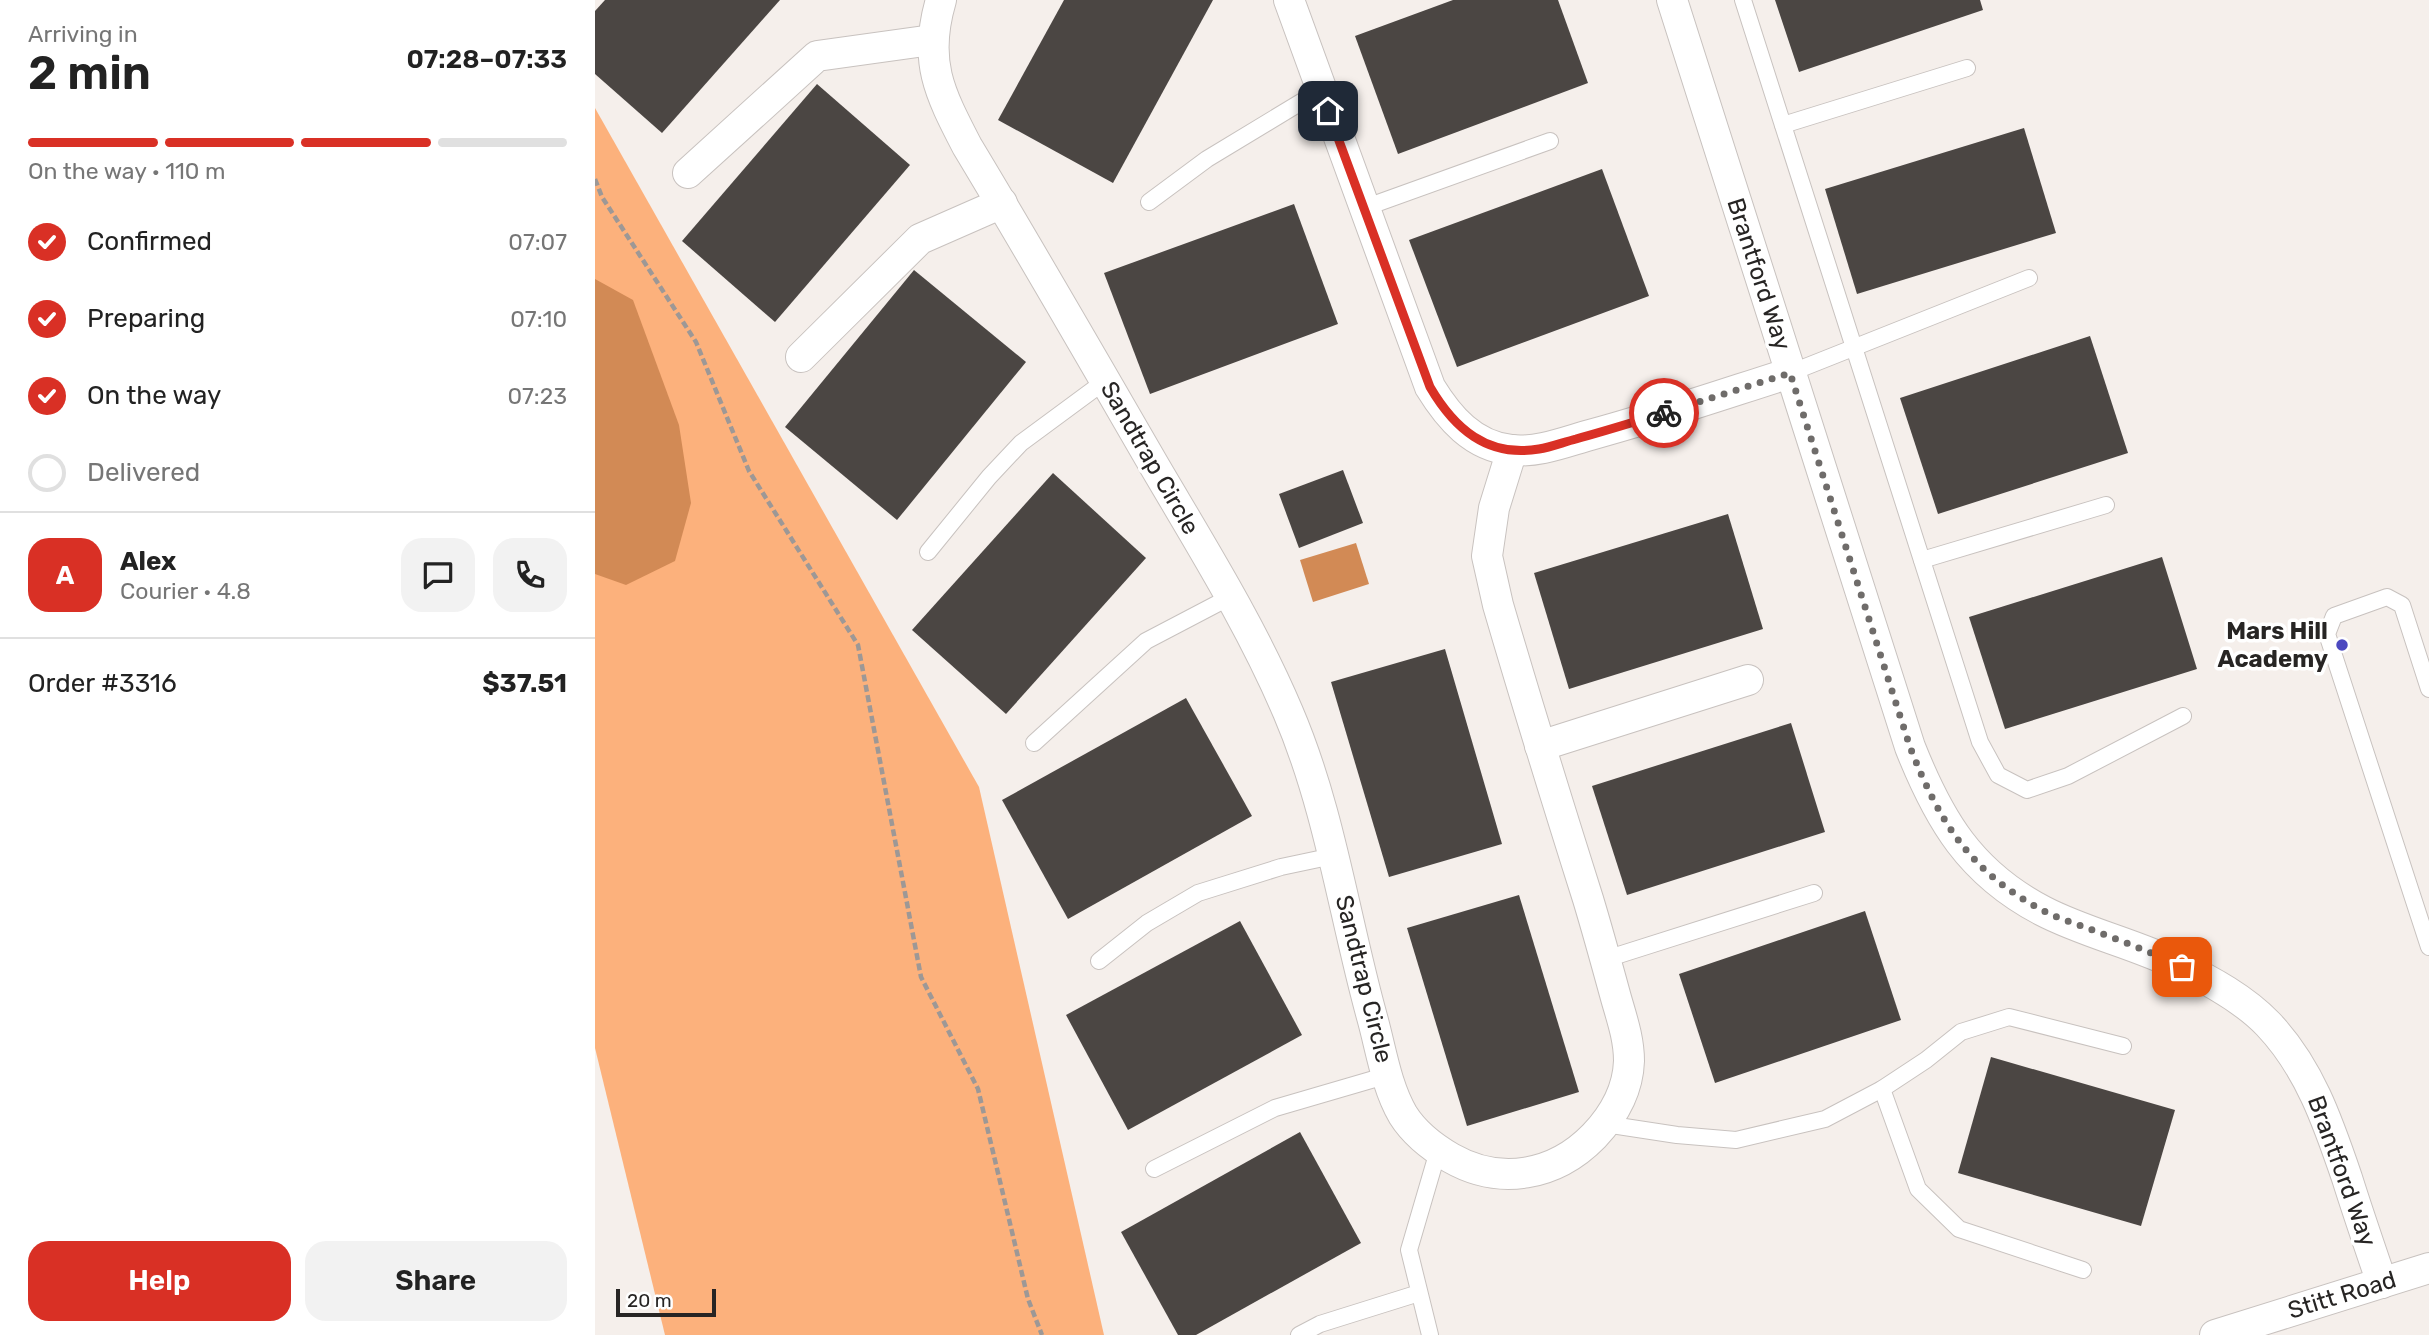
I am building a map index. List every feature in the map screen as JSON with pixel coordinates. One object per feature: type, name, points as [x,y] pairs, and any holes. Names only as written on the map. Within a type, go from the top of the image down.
[{"type":"street","name":"Sandtrap Circle","points":[[941,0],[932,40],[937,79],[944,102],[1230,597],[1288,712],[1306,759],[1333,856],[1388,1075],[1405,1118],[1420,1136],[1438,1151],[1481,1171],[1504,1175],[1527,1174],[1550,1167],[1570,1156],[1605,1124],[1618,1104],[1626,1083],[1629,1060],[1627,1036],[1606,959],[1498,605],[1487,556],[1494,508],[1512,450]]},
{"type":"street","name":"Brantford Way","points":[[1672,0],[1910,747],[1928,792],[1952,834],[1967,853],[2002,886],[2043,911],[2170,961],[2215,985],[2266,1022],[2285,1043],[2304,1072],[2324,1111],[2382,1283]]},
{"type":"street","points":[[1297,2],[1321,90],[1430,387],[1444,410],[1462,429],[1485,443],[1512,450],[1538,449],[1612,429],[1790,373]]},
{"type":"street","points":[[688,173],[817,56],[932,40]]},
{"type":"street","points":[[801,357],[920,239],[1002,203]]},
{"type":"street","points":[[1540,746],[1748,680]]},
{"type":"street","name":"Stitt Road","points":[[2215,1335],[2429,1268]]},
{"type":"lane","points":[[1742,0],[1980,742],[1998,775],[2027,790],[2068,776],[2183,716]]},
{"type":"lane","points":[[1783,125],[1967,68]]},
{"type":"lane","points":[[1149,202],[1207,159],[1321,90]]},
{"type":"lane","points":[[1364,208],[1551,141]]},
{"type":"lane","points":[[1790,373],[2029,278]]},
{"type":"lane","points":[[928,552],[989,477],[1021,443],[1105,381]]},
{"type":"lane","points":[[1922,560],[2106,505]]},
{"type":"lane","points":[[1034,743],[1146,641],[1230,597]]},
{"type":"lane","points":[[2428,683],[2402,605],[2387,597],[2334,616],[2327,634],[2429,947]]},
{"type":"lane","points":[[1099,961],[1147,923],[1198,893],[1281,867],[1333,856]]},
{"type":"lane","points":[[1606,959],[1814,893]]},
{"type":"lane","points":[[1605,1124],[1677,1135],[1736,1140],[1825,1119],[1882,1089],[1926,1060],[1961,1032],[2008,1017],[2123,1046]]},
{"type":"lane","points":[[1154,1169],[1275,1108],[1388,1075]]},
{"type":"lane","points":[[1882,1089],[1918,1189],[1959,1229],[2083,1270]]},
{"type":"lane","points":[[1430,1335],[1409,1250],[1438,1151]]},
{"type":"lane","points":[[1299,1335],[1320,1324],[1419,1293]]},
{"type":"path","points":[[595,180],[602,197],[696,342],[749,471],[858,645],[921,977],[978,1089],[1028,1299],[1042,1335]]},
{"type":"shaded area","points":[[595,108],[979,787],[1104,1335],[665,1335],[595,1048]]},
{"type":"shaded area","points":[[595,279],[633,300],[679,425],[691,503],[675,561],[626,585],[595,574]]},
{"type":"shaded area","points":[[1356,543],[1369,584],[1313,602],[1300,560]]},
{"type":"building","points":[[605,0],[780,0],[662,133],[595,74],[595,11]]},
{"type":"building","points":[[1064,0],[1213,0],[1113,183],[998,120]]},
{"type":"building","points":[[1453,0],[1558,0],[1588,83],[1398,154],[1355,36]]},
{"type":"building","points":[[1775,0],[1980,0],[1983,10],[1799,72]]},
{"type":"building","points":[[817,84],[910,165],[775,322],[682,241]]},
{"type":"building","points":[[2024,128],[2056,233],[1857,294],[1825,189]]},
{"type":"building","points":[[1602,169],[1649,296],[1457,367],[1409,240]]},
{"type":"building","points":[[1294,204],[1338,324],[1150,394],[1104,273]]},
{"type":"building","points":[[914,270],[1026,362],[897,520],[785,427]]},
{"type":"building","points":[[2090,336],[2128,453],[1938,514],[1900,398]]},
{"type":"building","points":[[1343,470],[1363,523],[1299,548],[1279,494]]},
{"type":"building","points":[[1053,473],[1146,558],[1006,714],[912,630]]},
{"type":"building","points":[[1728,514],[1763,629],[1569,689],[1534,573]]},
{"type":"building","points":[[2162,557],[2197,669],[2005,729],[1969,617]]},
{"type":"building","points":[[1445,649],[1502,844],[1389,877],[1331,682]]},
{"type":"building","points":[[1186,698],[1252,816],[1068,919],[1002,800]]},
{"type":"building","points":[[1791,723],[1825,832],[1627,895],[1592,786]]},
{"type":"building","points":[[1519,895],[1579,1092],[1467,1126],[1407,928]]},
{"type":"building","points":[[1865,911],[1901,1020],[1715,1083],[1679,974]]},
{"type":"building","points":[[1240,921],[1302,1035],[1128,1130],[1066,1015]]},
{"type":"building","points":[[1991,1057],[2175,1110],[2141,1226],[1958,1173]]},
{"type":"building","points":[[1300,1132],[1361,1243],[1196,1335],[1178,1335],[1121,1232]]},
{"type":"way so far","points":[[1664,413],[1790,373],[1910,747],[1928,792],[1952,834],[1967,853],[2002,886],[2043,911],[2182,967]]},
{"type":"place","name":"Mars Hill Academy","points":[[2342,645]]},
{"type":"route","points":[[1328,111],[1430,387],[1444,410],[1462,429],[1485,443],[1512,450],[1538,449],[1664,413]]}]
